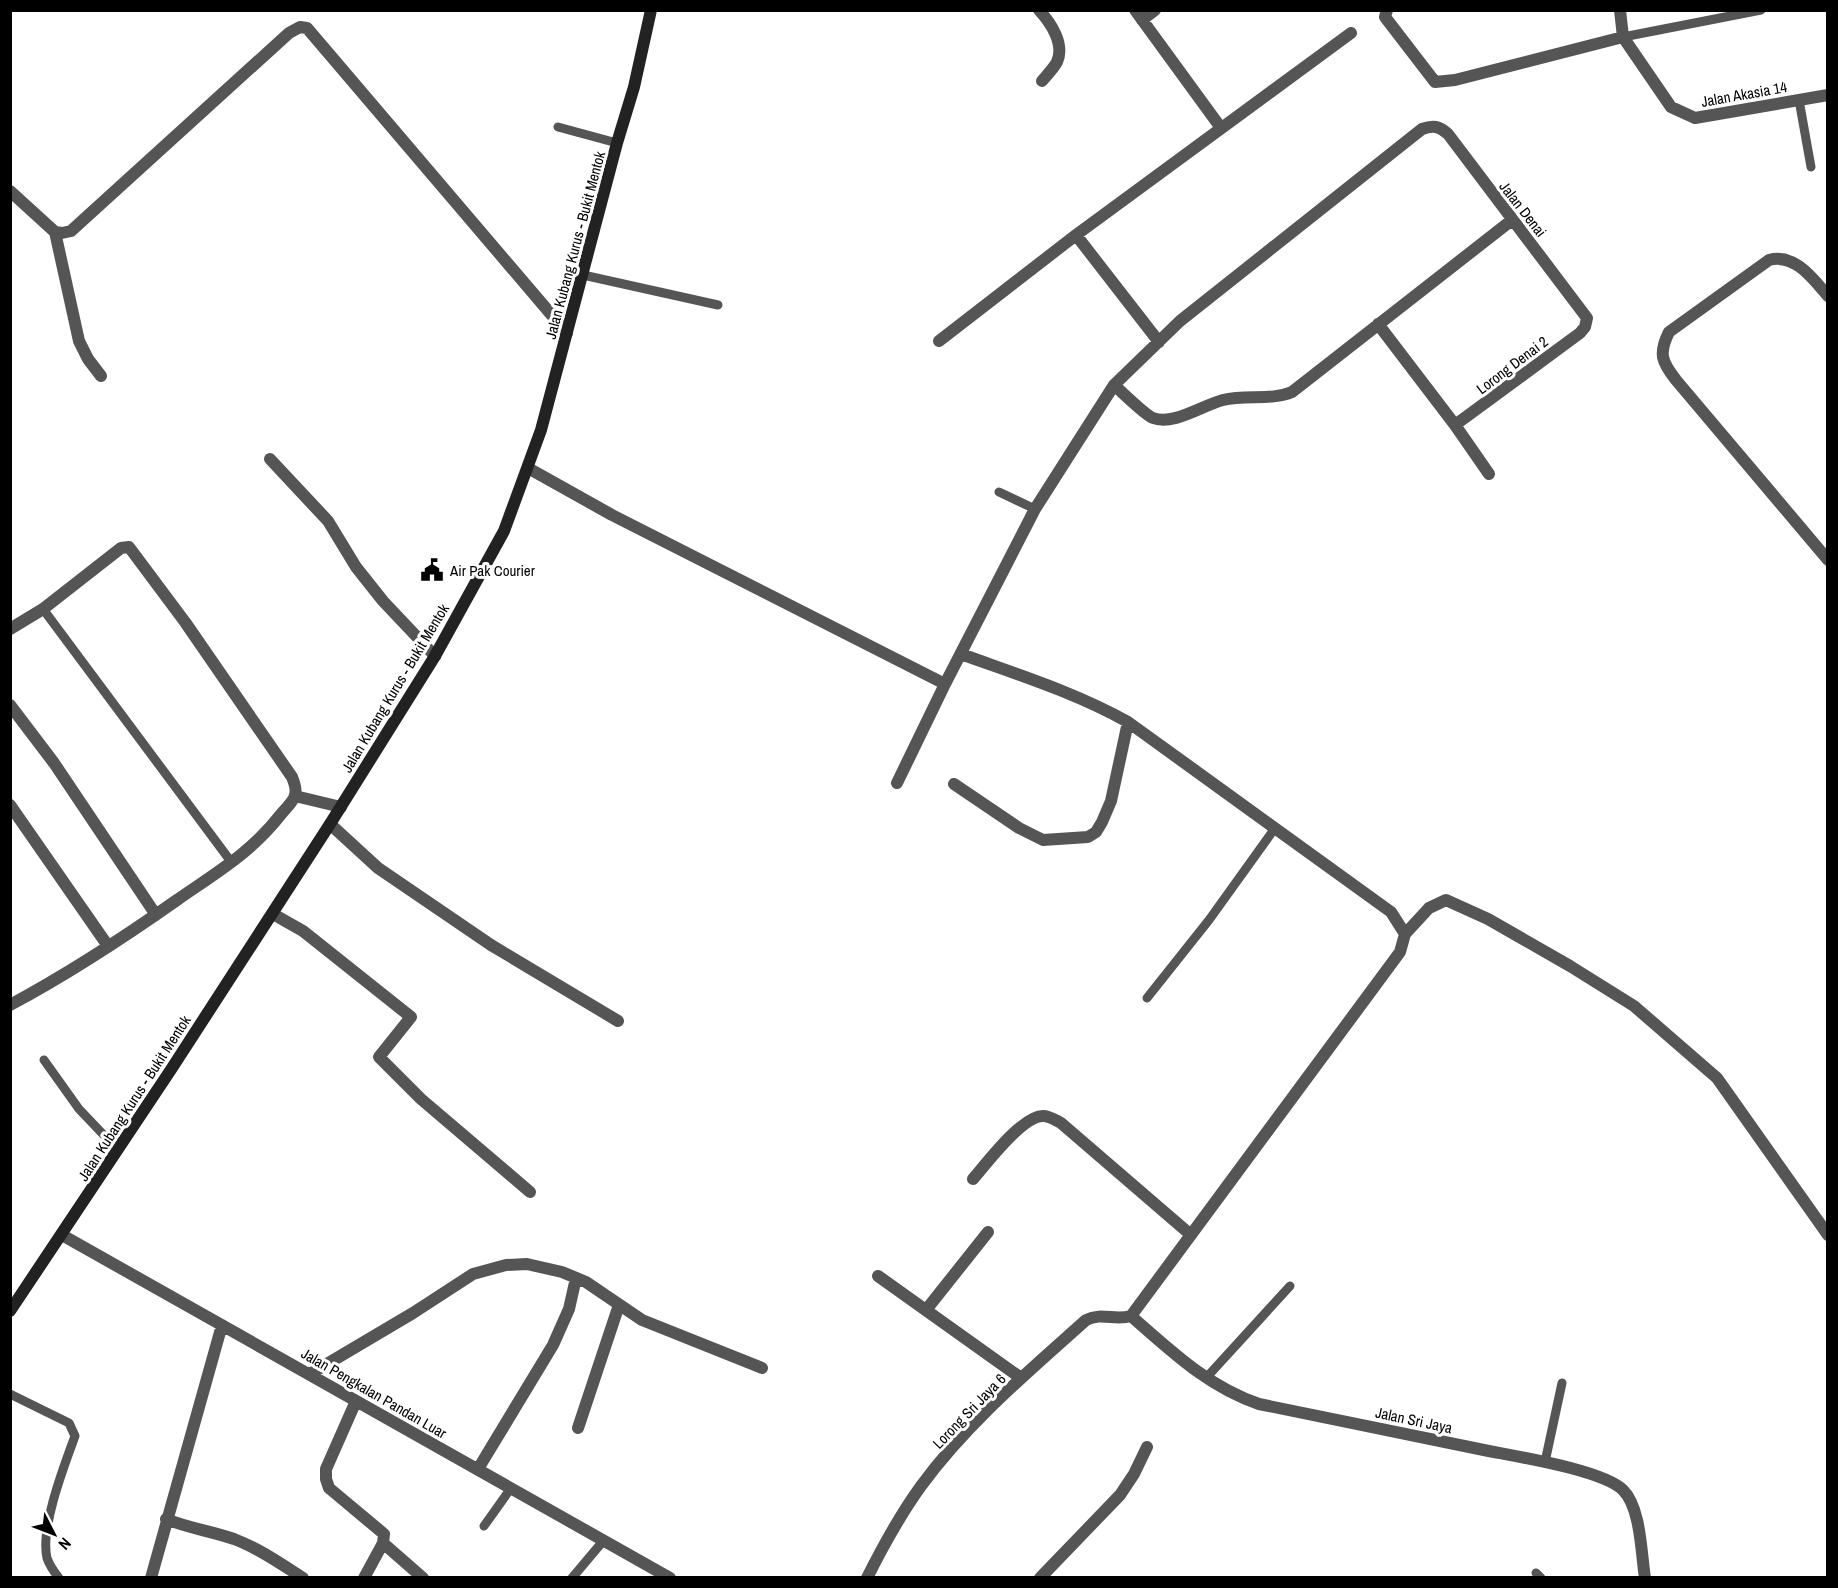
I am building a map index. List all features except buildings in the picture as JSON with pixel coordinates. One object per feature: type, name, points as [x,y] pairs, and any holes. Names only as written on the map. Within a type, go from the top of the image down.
[{"type":"main road","name":"Jalan Kubang Kurus - Bukit Mentok","points":[[10,1311],[273,914],[341,807],[435,656],[504,531],[541,430],[634,87],[651,10]]},
{"type":"street","points":[[1039,10],[1060,47],[1057,62],[1042,81]]},
{"type":"street","points":[[1155,10],[1138,15],[1221,128]]},
{"type":"street","points":[[1387,10],[1385,17],[1435,82],[1455,80],[1623,37]]},
{"type":"street","name":"Jalan Akasia 14","points":[[1620,10],[1623,37],[1671,107],[1695,118],[1827,95]]},
{"type":"street","points":[[10,191],[55,232],[70,231],[289,33],[300,27],[307,28],[567,333]]},
{"type":"street","points":[[939,341],[1076,235],[1351,33]]},
{"type":"street","name":"Jalan Denai","points":[[1159,342],[1180,321],[1264,253],[1422,129],[1432,126],[1441,128],[1448,134],[1585,314],[1587,318],[1585,327]]},
{"type":"street","points":[[1114,385],[1153,418],[1181,418],[1225,399],[1282,396],[1292,392],[1512,220]]},
{"type":"street","points":[[55,232],[79,341],[100,376]]},
{"type":"street","points":[[897,783],[1035,509],[1114,385],[1159,342],[1076,235]]},
{"type":"street","points":[[1827,296],[1807,272],[1790,260],[1778,258],[1769,260],[1668,332],[1662,345],[1664,363],[1670,372],[1827,560]]},
{"type":"street","points":[[1378,324],[1455,425],[1489,474]]},
{"type":"street","name":"Lorong Denai 2","points":[[1455,425],[1585,327]]},
{"type":"street","points":[[270,459],[328,521],[356,567],[383,601],[435,656]]},
{"type":"street","points":[[529,463],[612,515],[945,684]]},
{"type":"street","points":[[10,629],[43,609],[122,548],[129,547],[185,622],[286,768],[296,788],[295,796],[273,825],[248,851],[232,863],[108,946],[12,1000]]},
{"type":"street","points":[[962,654],[1092,702],[1128,722],[1391,912],[1405,934]]},
{"type":"street","points":[[10,705],[67,783],[156,915]]},
{"type":"street","points":[[954,784],[1019,828],[1043,840],[1088,837],[1096,832],[1111,801],[1128,722]]},
{"type":"street","points":[[295,796],[341,807]]},
{"type":"street","points":[[10,805],[108,946]]},
{"type":"street","points":[[330,824],[378,868],[491,945],[618,1021]]},
{"type":"street","points":[[1131,1316],[1400,952],[1405,934],[1429,908],[1446,900],[1570,966],[1634,1006],[1717,1078],[1827,1235]]},
{"type":"street","points":[[273,914],[303,931],[411,1017],[379,1057],[421,1099],[530,1192]]},
{"type":"street","points":[[973,1179],[1022,1126],[1042,1116],[1052,1118],[1061,1123],[1191,1235]]},
{"type":"street","points":[[926,1310],[988,1232]]},
{"type":"street","name":"Jalan Pengkalan Pandan Luar","points":[[62,1235],[670,1577]]},
{"type":"street","points":[[310,1374],[413,1313],[473,1274],[506,1265],[527,1264],[562,1272],[576,1278],[603,1293],[642,1320],[762,1368]]},
{"type":"street","points":[[878,1276],[1021,1378]]},
{"type":"street","points":[[478,1470],[553,1345],[569,1309],[576,1278]]},
{"type":"street","points":[[578,1428],[619,1305]]},
{"type":"street","name":"Lorong Sri Jaya 6","points":[[867,1578],[898,1520],[921,1486],[951,1448],[980,1417],[1086,1320],[1094,1316],[1125,1318],[1131,1316]]},
{"type":"street","name":"Jalan Sri Jaya","points":[[1131,1316],[1206,1378],[1240,1397],[1259,1404],[1545,1462],[1613,1482],[1632,1501],[1645,1578]]},
{"type":"street","points":[[151,1578],[222,1325]]},
{"type":"street","points":[[356,1401],[326,1469],[326,1479],[329,1488],[384,1534],[383,1543],[364,1578]]},
{"type":"street","points":[[1040,1578],[1120,1495],[1134,1474],[1147,1447]]},
{"type":"street","points":[[166,1519],[185,1527],[235,1539],[303,1578]]},
{"type":"street","points":[[383,1543],[423,1578]]},
{"type":"lane","points":[[1623,37],[1761,10]]},
{"type":"lane","points":[[1799,100],[1811,167]]},
{"type":"lane","points":[[558,127],[617,143]]},
{"type":"lane","points":[[583,275],[718,305]]},
{"type":"lane","points":[[999,492],[1035,509]]},
{"type":"lane","points":[[43,609],[232,863]]},
{"type":"lane","points":[[1147,998],[1209,920],[1275,828]]},
{"type":"lane","points":[[44,1060],[79,1109],[118,1150]]},
{"type":"lane","points":[[1206,1378],[1290,1286]]},
{"type":"lane","points":[[1545,1462],[1562,1383]]},
{"type":"lane","points":[[10,1394],[69,1423],[75,1436],[63,1468],[46,1532],[47,1558],[59,1578]]},
{"type":"lane","points":[[484,1526],[512,1488]]},
{"type":"lane","points":[[572,1578],[604,1540]]},
{"type":"place","name":"Air Pak Courier","points":[[432,570]]}]
